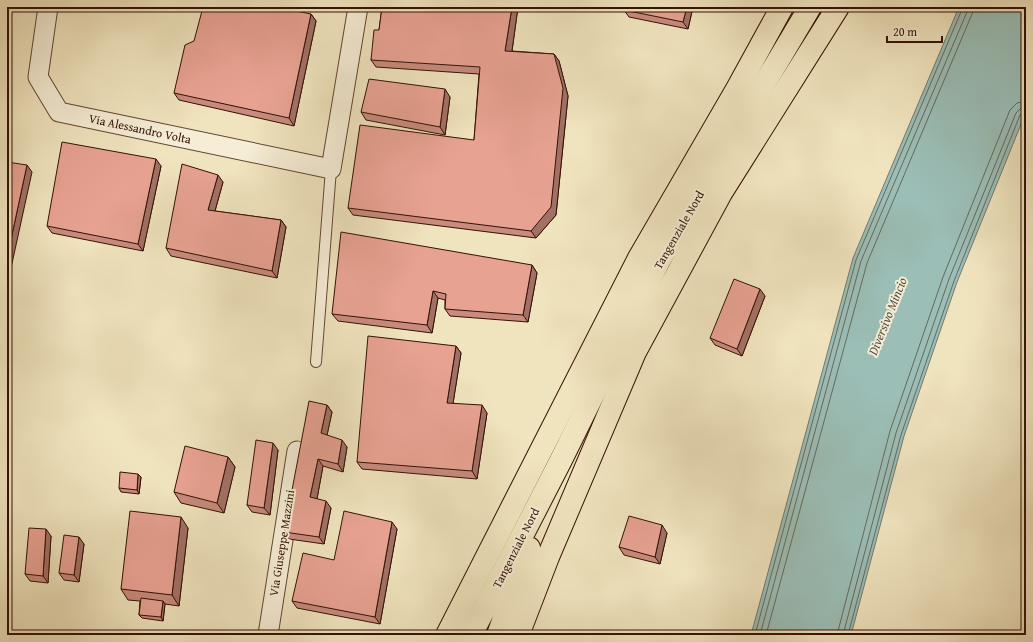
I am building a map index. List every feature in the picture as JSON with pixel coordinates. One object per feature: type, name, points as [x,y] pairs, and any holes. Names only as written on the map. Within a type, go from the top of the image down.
[{"type":"main road","points":[[446,635],[639,258],[737,89],[782,7]]},
{"type":"main road","name":"Tangenziale Nord","points":[[471,635],[562,460],[659,262],[810,7]]},
{"type":"main road","points":[[518,635],[548,557],[635,352],[721,193],[838,7]]},
{"type":"main road","name":"Tangenziale Nord","points":[[498,635],[562,460]]},
{"type":"street","name":"Via Alessandro Volta","points":[[48,7],[38,77],[59,112],[331,169]]},
{"type":"street","points":[[331,169],[358,7]]},
{"type":"street","name":"Via Giuseppe Mazzini","points":[[268,635],[297,451]]},
{"type":"lane","points":[[316,362],[331,169]]},
{"type":"water","name":"Diversivo Mincio","points":[[959,7],[1026,7],[1026,112],[957,282],[904,436],[851,635],[751,635],[853,258]]},
{"type":"building","points":[[203,7],[277,7],[311,14],[289,118],[174,93],[185,45],[194,41]]},
{"type":"building","points":[[382,7],[512,7],[505,51],[554,54],[563,88],[551,207],[531,231],[348,208],[360,125],[474,140],[480,67],[371,60],[374,30],[379,30]]},
{"type":"building","points":[[625,7],[687,7],[683,22],[624,10]]},
{"type":"building","points":[[369,79],[445,89],[440,127],[361,112]]},
{"type":"building","points":[[62,142],[156,159],[138,244],[47,226]]},
{"type":"building","points":[[7,162],[27,165],[7,258]]},
{"type":"building","points":[[182,164],[218,175],[208,210],[281,220],[272,271],[166,248]]},
{"type":"building","points":[[341,232],[532,265],[523,315],[445,309],[446,294],[433,291],[427,325],[332,314]]},
{"type":"building","points":[[734,279],[760,289],[737,349],[710,338]]},
{"type":"building","points":[[368,336],[456,346],[447,403],[482,405],[472,471],[357,462]]},
{"type":"building","points":[[309,401],[327,405],[321,433],[342,440],[338,464],[318,459],[310,497],[326,501],[319,537],[284,532]]},
{"type":"building","points":[[256,440],[273,443],[264,508],[247,505]]},
{"type":"building","points":[[185,446],[228,457],[217,503],[174,492]]},
{"type":"building","points":[[120,472],[138,474],[137,490],[119,488]]},
{"type":"building","points":[[130,511],[181,517],[172,595],[121,589]]},
{"type":"building","points":[[344,511],[392,522],[375,617],[292,601],[303,553],[334,560]]},
{"type":"building","points":[[629,516],[662,525],[655,557],[619,547]]},
{"type":"building","points":[[29,528],[46,529],[43,576],[25,574]]},
{"type":"building","points":[[64,535],[79,537],[74,575],[59,573]]},
{"type":"building","points":[[141,598],[163,601],[161,617],[139,615]]}]
